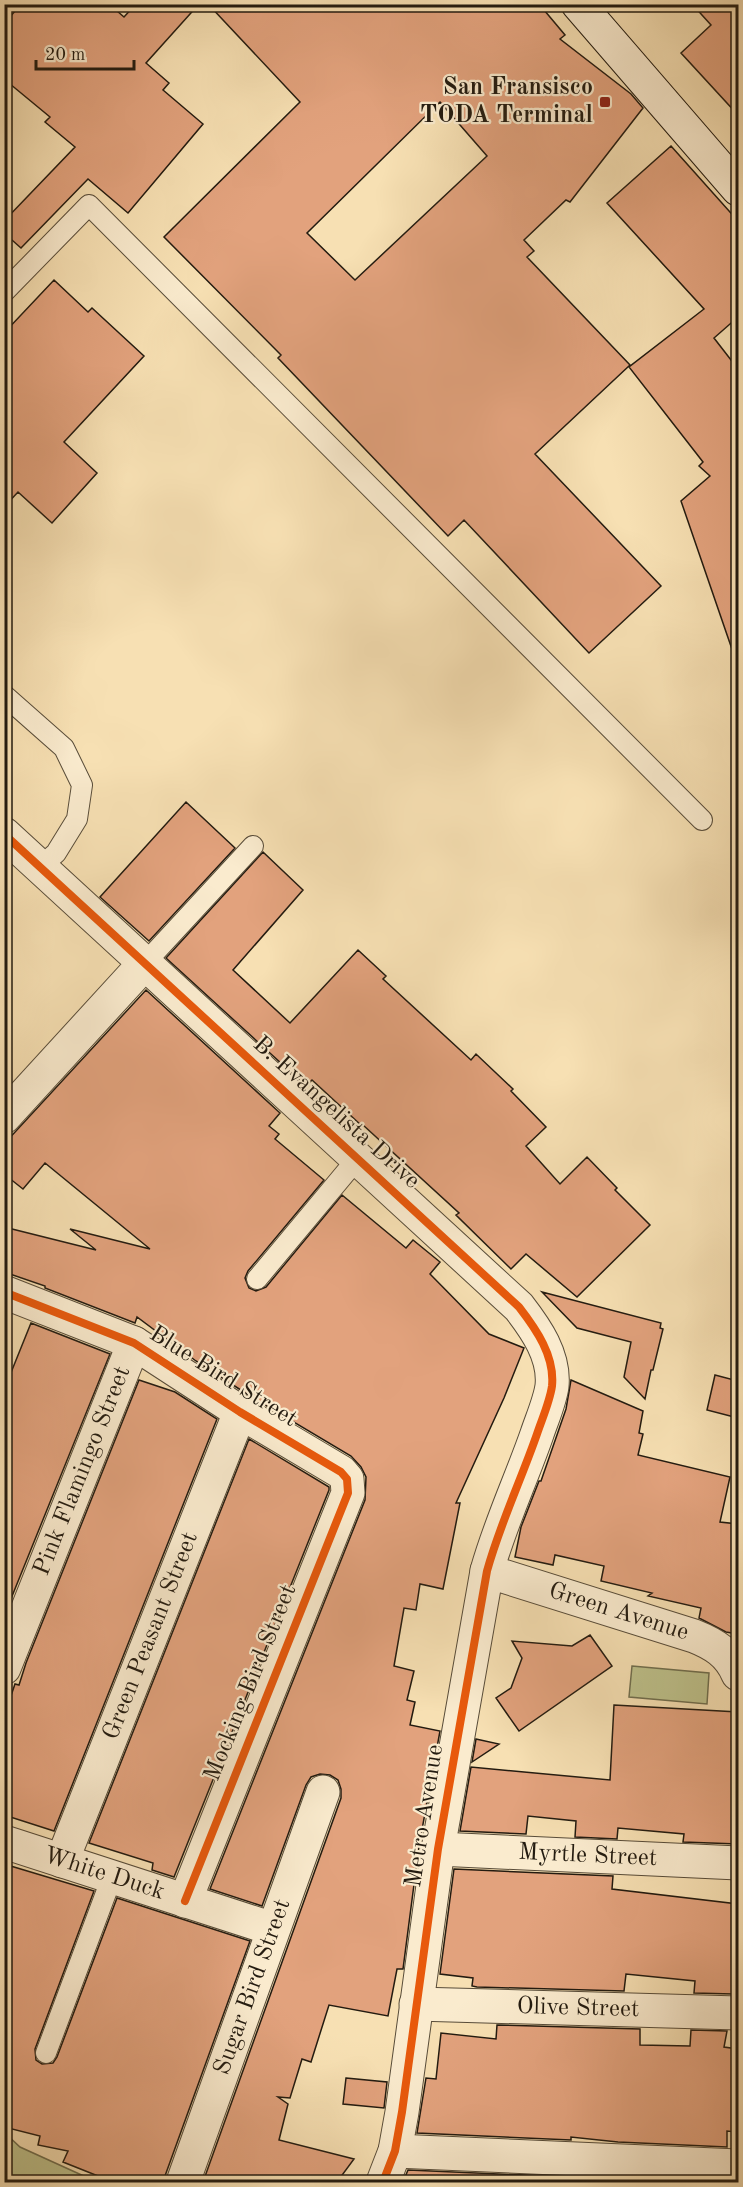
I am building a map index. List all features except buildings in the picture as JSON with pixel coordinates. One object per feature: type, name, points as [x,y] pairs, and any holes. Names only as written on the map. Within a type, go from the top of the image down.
[{"type":"street","points":[[578,4],[738,189]]},
{"type":"street","name":"B. Evangelista Drive","points":[[4,834],[519,1307],[538,1330],[548,1357],[552,1385],[528,1461]]},
{"type":"street","points":[[4,1117],[145,963]]},
{"type":"street","name":"Blue Bird Street","points":[[7,1300],[134,1343],[240,1412],[341,1472],[348,1479]]},
{"type":"street","name":"Pink Flamingo Street","points":[[4,1668],[134,1343]]},
{"type":"street","name":"Green Peasant Street","points":[[62,1861],[240,1412]]},
{"type":"street","name":"Metro Avenue","points":[[383,2182],[395,2151],[438,1849],[487,1571],[497,1536],[528,1461]]},
{"type":"street","name":"Mocking Bird Street","points":[[185,1901],[348,1493],[348,1479]]},
{"type":"street","name":"Green Avenue","points":[[487,1571],[694,1636],[712,1644],[726,1654],[738,1674]]},
{"type":"street","name":"Sugar Bird Street","points":[[183,2182],[322,1792]]},
{"type":"street","name":"White Duck","points":[[4,1842],[273,1929]]},
{"type":"street","name":"Myrtle Street","points":[[438,1849],[738,1863]]},
{"type":"street","name":"Olive Street","points":[[417,2004],[738,2013]]},
{"type":"street","points":[[395,2151],[738,2166]]},
{"type":"lane","points":[[4,292],[89,205],[702,820]]},
{"type":"lane","points":[[4,695],[64,748],[82,785],[77,819],[56,853],[40,867]]},
{"type":"lane","points":[[145,963],[253,846]]},
{"type":"lane","points":[[257,1279],[357,1159]]},
{"type":"lane","points":[[46,2054],[111,1877]]},
{"type":"green space","points":[[632,1666],[709,1673],[707,1704],[629,1697]]},
{"type":"green space","points":[[5,2133],[20,2147],[97,2182],[5,2182]]},
{"type":"cycle path","points":[[4,834],[519,1307],[538,1334],[550,1364],[552,1386],[548,1404],[487,1571],[438,1849],[402,2112],[395,2151],[383,2182]]},
{"type":"cycle path","points":[[4,1292],[134,1343],[240,1412],[341,1472],[347,1479],[348,1493],[185,1901]]},
{"type":"place","name":"San Fransisco TODA Terminal","points":[[605,102]]}]
